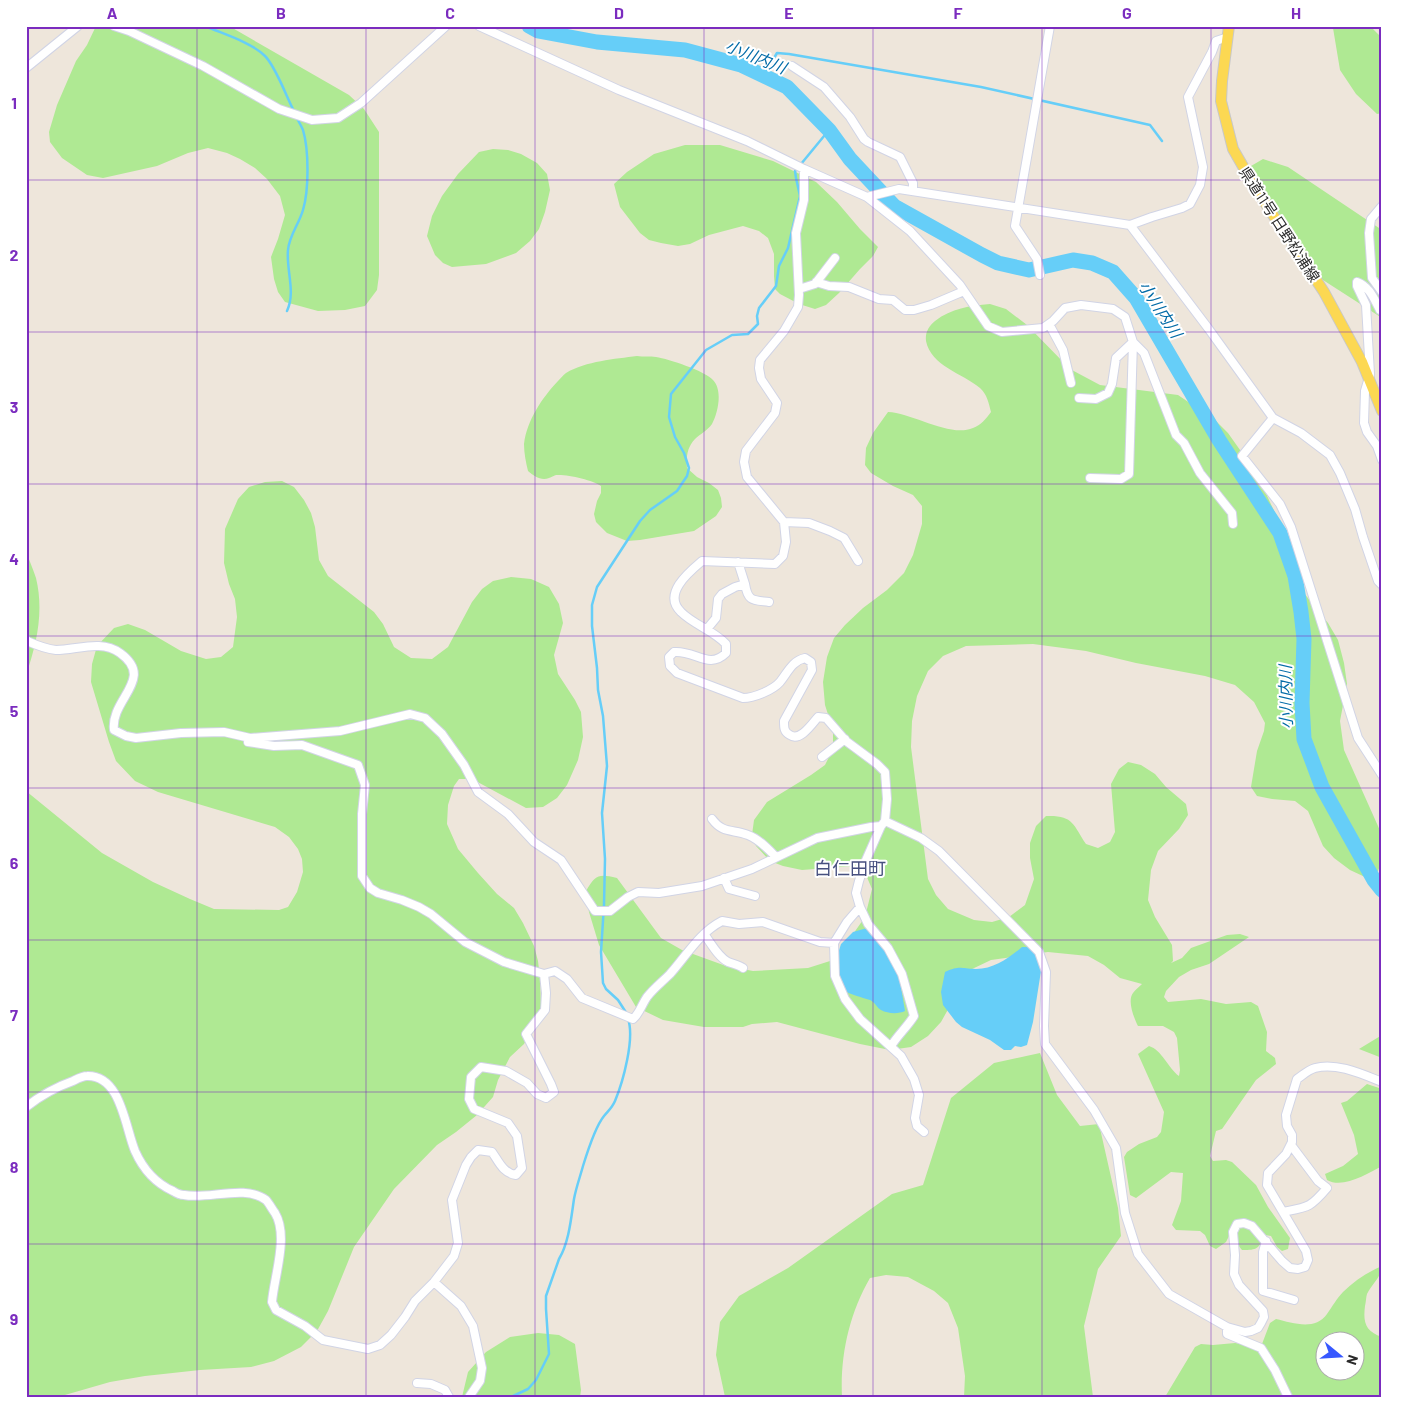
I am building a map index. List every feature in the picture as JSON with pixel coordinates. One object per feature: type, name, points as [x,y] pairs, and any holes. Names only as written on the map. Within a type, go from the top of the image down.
[{"type":"main road","name":"県道11号 日野松浦線","points":[[1228,32],[1221,101],[1233,149],[1256,189],[1324,292],[1362,362],[1382,411]]},
{"type":"street","points":[[26,68],[78,26]]},
{"type":"street","points":[[114,26],[129,31],[203,66],[279,109],[312,120],[338,118],[361,103],[446,26]]},
{"type":"street","points":[[480,26],[620,90],[747,141],[804,169],[867,196],[910,231],[964,291],[988,326],[1002,332],[1043,328],[1065,308],[1081,305],[1113,309],[1125,317],[1133,342],[1129,474],[1121,479],[1090,478]]},
{"type":"street","points":[[1040,275],[1037,259],[1015,226],[1050,26]]},
{"type":"street","points":[[867,196],[898,188],[1130,226],[1182,208],[1190,204],[1200,185],[1203,167],[1188,97],[1216,41],[1228,32]]},
{"type":"street","points":[[792,66],[824,87],[850,117],[864,139],[900,157],[913,183],[913,191]]},
{"type":"street","points":[[804,169],[804,200],[796,234],[798,307],[790,321],[760,360],[761,379],[777,403],[774,413],[746,451],[744,462],[747,477],[784,522],[786,542],[783,556],[775,564],[702,561],[680,582],[674,593],[675,603],[680,611],[719,636],[726,644],[726,653],[721,658],[711,661],[683,651],[674,652],[669,658],[670,666],[676,673],[743,698],[752,698],[778,684],[793,664],[806,658],[810,662],[812,670],[784,721],[784,729],[793,737],[800,736],[818,718],[826,718],[845,739],[885,772],[887,799],[883,823],[859,881],[856,893],[868,924],[888,948],[902,974],[914,1016],[891,1046]]},
{"type":"street","points":[[1382,206],[1371,219],[1369,233],[1372,278],[1382,292]]},
{"type":"street","points":[[1130,226],[1208,328],[1273,418],[1300,433],[1330,455],[1355,509],[1378,581],[1382,585]]},
{"type":"street","points":[[799,289],[815,284],[835,258]]},
{"type":"street","points":[[816,282],[829,286],[849,287],[880,299],[893,300],[905,310],[914,310],[931,305],[964,291]]},
{"type":"street","points":[[1382,311],[1372,293],[1363,284],[1357,282],[1366,305],[1370,374],[1365,391],[1364,423],[1367,432],[1377,446],[1382,460]]},
{"type":"street","points":[[1049,324],[1063,350],[1071,383]]},
{"type":"street","points":[[1079,398],[1096,399],[1108,393],[1112,384],[1116,358],[1133,342]]},
{"type":"street","points":[[1133,342],[1144,353],[1176,435],[1184,443],[1200,473],[1232,513],[1233,524]]},
{"type":"street","points":[[1273,418],[1242,456],[1280,504],[1291,527],[1358,738],[1382,775]]},
{"type":"street","points":[[784,522],[809,523],[844,538],[858,561]]},
{"type":"street","points":[[738,562],[747,595],[751,599],[769,602]]},
{"type":"street","points":[[707,629],[716,618],[718,599],[722,594],[735,586],[745,584]]},
{"type":"street","points":[[26,638],[27,641],[56,650],[104,646],[119,652],[131,662],[134,680],[113,722],[114,730],[126,736],[136,738],[181,732],[224,732],[250,738],[285,736],[340,731],[410,714],[425,718],[442,734],[464,764],[478,792],[508,814],[534,842],[561,860],[595,911],[610,911],[638,892],[659,893],[702,886],[752,868],[817,838],[883,823],[921,838],[939,851],[1039,952],[1046,972],[1045,1044],[1094,1110],[1116,1148],[1125,1213],[1138,1254],[1169,1294],[1227,1327],[1251,1332],[1258,1328],[1264,1317],[1263,1311],[1239,1285],[1234,1274],[1233,1232],[1237,1224],[1244,1223],[1252,1226],[1290,1268],[1298,1269],[1305,1267],[1308,1260],[1306,1251],[1268,1185],[1268,1173],[1286,1154],[1292,1142],[1292,1135],[1286,1126],[1286,1115],[1297,1079],[1314,1068],[1330,1066],[1382,1082]]},
{"type":"street","points":[[224,732],[235,740],[274,746],[302,745],[358,766],[365,785],[362,814],[362,876],[370,888],[378,893],[419,907],[431,914],[465,942],[504,962],[544,974],[554,971],[567,979],[582,998],[632,1020],[638,1014],[647,998],[671,973],[691,946],[722,921],[739,924],[763,922],[820,942],[834,943]]},
{"type":"street","points":[[822,757],[845,739]]},
{"type":"street","points":[[712,819],[726,831],[749,835],[761,842],[776,857]]},
{"type":"street","points":[[724,878],[729,889],[756,896]]},
{"type":"street","points":[[860,907],[847,922],[834,943],[835,976],[845,999],[860,1020],[901,1056],[914,1079],[919,1095],[916,1118],[917,1126],[924,1132]]},
{"type":"street","points":[[704,934],[723,958],[744,968]]},
{"type":"street","points":[[26,1107],[60,1086],[86,1076],[97,1078],[108,1084],[120,1103],[135,1152],[147,1171],[161,1186],[183,1195],[202,1196],[247,1193],[267,1201],[276,1215],[280,1231],[280,1254],[272,1302],[276,1310],[305,1326],[323,1340],[368,1349],[380,1345],[454,1256],[458,1244],[452,1200],[471,1157],[478,1150],[492,1152],[509,1174],[516,1175],[522,1168],[517,1136],[508,1123],[474,1110],[469,1099],[471,1077],[481,1067],[506,1071],[527,1083],[537,1094],[546,1098],[554,1092],[526,1034],[545,1010],[544,974]]},
{"type":"street","points":[[1283,1212],[1306,1207],[1314,1202],[1326,1188],[1318,1181],[1291,1145]]},
{"type":"street","points":[[1266,1241],[1263,1252],[1263,1291],[1294,1300]]},
{"type":"street","points":[[434,1282],[461,1306],[474,1326],[482,1368],[480,1381],[469,1397]]},
{"type":"street","points":[[1227,1327],[1227,1334],[1261,1348],[1275,1370],[1288,1397]]},
{"type":"street","points":[[417,1383],[431,1384],[445,1390],[449,1397]]},
{"type":"green space","points":[[96,26],[229,26],[349,95],[364,109],[379,132],[379,275],[377,290],[365,306],[345,310],[318,311],[285,302],[278,292],[271,257],[285,215],[280,196],[267,179],[255,168],[240,159],[208,148],[188,153],[157,166],[103,178],[87,175],[62,158],[50,142],[49,132],[57,105],[76,61],[87,45]]},
{"type":"green space","points":[[1334,26],[1370,26],[1382,38],[1382,113],[1377,114],[1356,94],[1340,70]]},
{"type":"green space","points":[[685,145],[720,145],[773,161],[816,182],[878,247],[873,256],[826,305],[815,309],[799,304],[780,294],[775,289],[774,254],[768,238],[759,231],[743,226],[709,235],[690,244],[678,246],[649,240],[640,233],[620,207],[614,184],[627,172],[654,154]]},
{"type":"green space","points":[[493,149],[508,150],[521,154],[537,163],[547,174],[550,190],[545,212],[539,229],[530,241],[516,253],[486,264],[452,267],[443,263],[435,255],[427,236],[432,216],[442,196],[458,174],[479,152]]},
{"type":"green space","points":[[1263,159],[1288,167],[1382,230],[1382,318],[1309,271],[1249,177],[1251,166]]},
{"type":"green space","points":[[990,304],[1006,309],[1027,325],[1070,369],[1100,385],[1178,395],[1215,420],[1228,433],[1257,474],[1275,513],[1280,550],[1291,577],[1328,623],[1338,640],[1347,684],[1340,721],[1344,750],[1382,835],[1382,860],[1378,871],[1365,877],[1350,870],[1334,858],[1323,846],[1308,811],[1295,801],[1257,796],[1251,787],[1257,751],[1265,723],[1254,702],[1235,685],[1205,676],[1086,651],[1033,644],[966,646],[943,656],[928,671],[917,696],[912,721],[911,747],[928,879],[936,895],[948,909],[974,920],[992,922],[1009,917],[1025,905],[1034,879],[1030,858],[1030,843],[1036,826],[1046,816],[1067,819],[1075,826],[1086,844],[1098,848],[1110,842],[1115,832],[1111,784],[1119,769],[1128,762],[1141,765],[1155,774],[1166,787],[1186,804],[1188,815],[1179,829],[1158,851],[1151,870],[1148,900],[1155,917],[1172,945],[1173,961],[1171,963],[1182,958],[1191,948],[1227,935],[1240,934],[1249,937],[1209,964],[1191,970],[1179,977],[1166,991],[1164,997],[1168,1002],[1201,999],[1226,1004],[1251,1002],[1258,1006],[1267,1032],[1266,1051],[1275,1058],[1276,1064],[1256,1080],[1222,1129],[1216,1131],[1210,1156],[1213,1161],[1226,1160],[1232,1162],[1256,1185],[1268,1207],[1290,1238],[1288,1249],[1282,1251],[1277,1247],[1271,1236],[1265,1235],[1257,1248],[1242,1250],[1238,1245],[1234,1226],[1226,1242],[1216,1249],[1210,1246],[1205,1235],[1200,1231],[1176,1230],[1172,1225],[1181,1201],[1183,1173],[1171,1172],[1136,1198],[1130,1195],[1124,1157],[1127,1152],[1139,1144],[1157,1137],[1161,1132],[1164,1112],[1138,1054],[1149,1046],[1154,1048],[1179,1076],[1177,1038],[1174,1032],[1163,1026],[1138,1026],[1133,1014],[1131,996],[1142,984],[1120,978],[1104,965],[1088,956],[1048,952],[991,960],[970,970],[941,1022],[928,1036],[911,1047],[890,1050],[777,1022],[752,1024],[743,1027],[704,1027],[663,1020],[636,1007],[599,945],[589,912],[586,891],[595,878],[602,876],[617,878],[661,938],[682,950],[726,966],[753,971],[808,968],[830,961],[865,917],[872,889],[866,875],[853,866],[802,870],[770,861],[756,846],[752,835],[754,820],[767,802],[825,765],[833,749],[833,730],[825,705],[823,682],[827,657],[834,638],[863,608],[887,590],[904,573],[913,555],[922,524],[922,506],[913,495],[871,473],[865,465],[866,448],[873,433],[888,412],[909,416],[954,430],[973,428],[985,419],[991,412],[984,393],[980,388],[934,357],[929,350],[926,338],[931,325],[948,313],[968,307]]},
{"type":"green space","points":[[637,356],[656,357],[686,366],[703,373],[716,384],[719,395],[718,408],[712,424],[690,446],[687,468],[697,477],[718,490],[722,507],[716,516],[694,531],[627,541],[607,533],[596,522],[594,514],[601,493],[601,486],[567,475],[556,475],[543,479],[535,476],[528,471],[524,444],[528,426],[536,410],[546,395],[565,374],[591,363]]},
{"type":"green space","points":[[282,481],[294,487],[311,513],[315,527],[319,560],[328,576],[374,612],[383,624],[394,647],[411,658],[432,659],[448,647],[472,602],[482,589],[493,581],[511,577],[531,579],[549,587],[559,604],[563,623],[554,655],[558,674],[581,712],[583,737],[578,760],[567,785],[557,798],[543,807],[526,808],[472,779],[459,779],[454,786],[448,805],[447,824],[458,849],[497,894],[514,908],[523,923],[534,946],[538,961],[541,1006],[536,1023],[524,1044],[510,1057],[498,1080],[493,1097],[477,1115],[437,1145],[394,1189],[354,1247],[328,1311],[317,1331],[301,1347],[274,1361],[251,1367],[145,1376],[110,1382],[58,1397],[26,1397],[26,791],[102,853],[153,882],[190,899],[214,909],[279,910],[288,907],[297,892],[303,872],[302,859],[298,849],[289,837],[275,827],[158,792],[135,781],[116,761],[91,682],[92,664],[97,646],[114,628],[128,624],[145,630],[181,651],[206,659],[221,657],[233,647],[237,617],[235,599],[224,563],[225,529],[238,499],[249,487],[265,482]]},
{"type":"green space","points":[[26,551],[36,578],[39,615],[36,639],[26,675]]},
{"type":"green space","points":[[1382,1035],[1382,1058],[1359,1049]]},
{"type":"green space","points":[[1040,1053],[1057,1095],[1080,1126],[1099,1124],[1118,1208],[1121,1236],[1098,1269],[1084,1326],[1093,1397],[964,1397],[965,1376],[958,1328],[948,1303],[934,1291],[908,1277],[886,1275],[870,1278],[856,1306],[844,1351],[842,1397],[725,1397],[716,1355],[720,1322],[739,1296],[788,1268],[892,1194],[923,1185],[951,1098],[994,1063]]},
{"type":"green space","points":[[1367,1084],[1382,1089],[1382,1166],[1347,1182],[1340,1183],[1327,1180],[1325,1174],[1343,1166],[1358,1154],[1354,1135],[1341,1103],[1347,1101]]},
{"type":"green space","points":[[1382,1266],[1379,1277],[1367,1294],[1364,1317],[1369,1329],[1382,1337],[1382,1397],[1165,1397],[1195,1347],[1201,1344],[1262,1344],[1270,1323],[1276,1319],[1303,1324],[1316,1323],[1327,1314],[1347,1288],[1361,1277]]},
{"type":"green space","points":[[538,1333],[559,1335],[575,1344],[581,1390],[580,1397],[462,1397],[468,1372],[486,1352],[510,1337]]},
{"type":"water","points":[[867,928],[878,939],[898,970],[905,1011],[893,1013],[884,1011],[870,1000],[843,990],[835,963],[841,944],[853,932]]},
{"type":"water","points":[[1022,947],[1030,947],[1036,955],[1041,971],[1033,1022],[1027,1045],[1015,1046],[1011,1050],[1004,1050],[990,1040],[962,1027],[956,1022],[943,1005],[941,992],[945,972],[958,968],[983,969],[1006,959]]},
{"type":"waterway","points":[[205,26],[245,42],[265,56],[277,74],[294,111]]},
{"type":"waterway","name":"小川内川","points":[[529,26],[538,31],[597,42],[685,50],[741,65],[787,87],[829,130],[850,159],[894,206],[982,255],[998,263],[1029,270],[1073,260],[1092,263],[1113,272],[1136,298],[1219,440],[1280,533],[1295,576],[1301,612],[1304,639],[1302,703],[1304,739],[1322,787],[1374,880],[1382,890]]},
{"type":"waterway","points":[[760,74],[771,63],[777,53],[789,54],[981,87],[1150,125],[1162,141]]},
{"type":"waterway","points":[[287,311],[291,296],[288,258],[289,245],[303,210],[307,181],[305,138],[296,116]]},
{"type":"waterway","points":[[801,164],[829,130]]},
{"type":"waterway","points":[[627,1014],[603,983],[601,952],[605,859],[602,813],[607,766],[592,626],[592,605],[597,587],[640,521],[650,510],[677,491],[687,476],[689,468],[684,453],[675,437],[669,417],[671,394],[706,350],[732,335],[748,334],[758,324],[759,308],[776,286],[779,266],[788,248],[800,196],[795,171],[797,169]]},
{"type":"waterway","points":[[511,1397],[528,1389],[536,1380],[549,1354],[546,1296],[567,1238],[575,1195],[589,1147],[594,1133],[614,1103],[621,1083],[629,1048],[630,1027],[628,1019]]},
{"type":"district","name":"白仁田町","points":[[850,868]]}]
